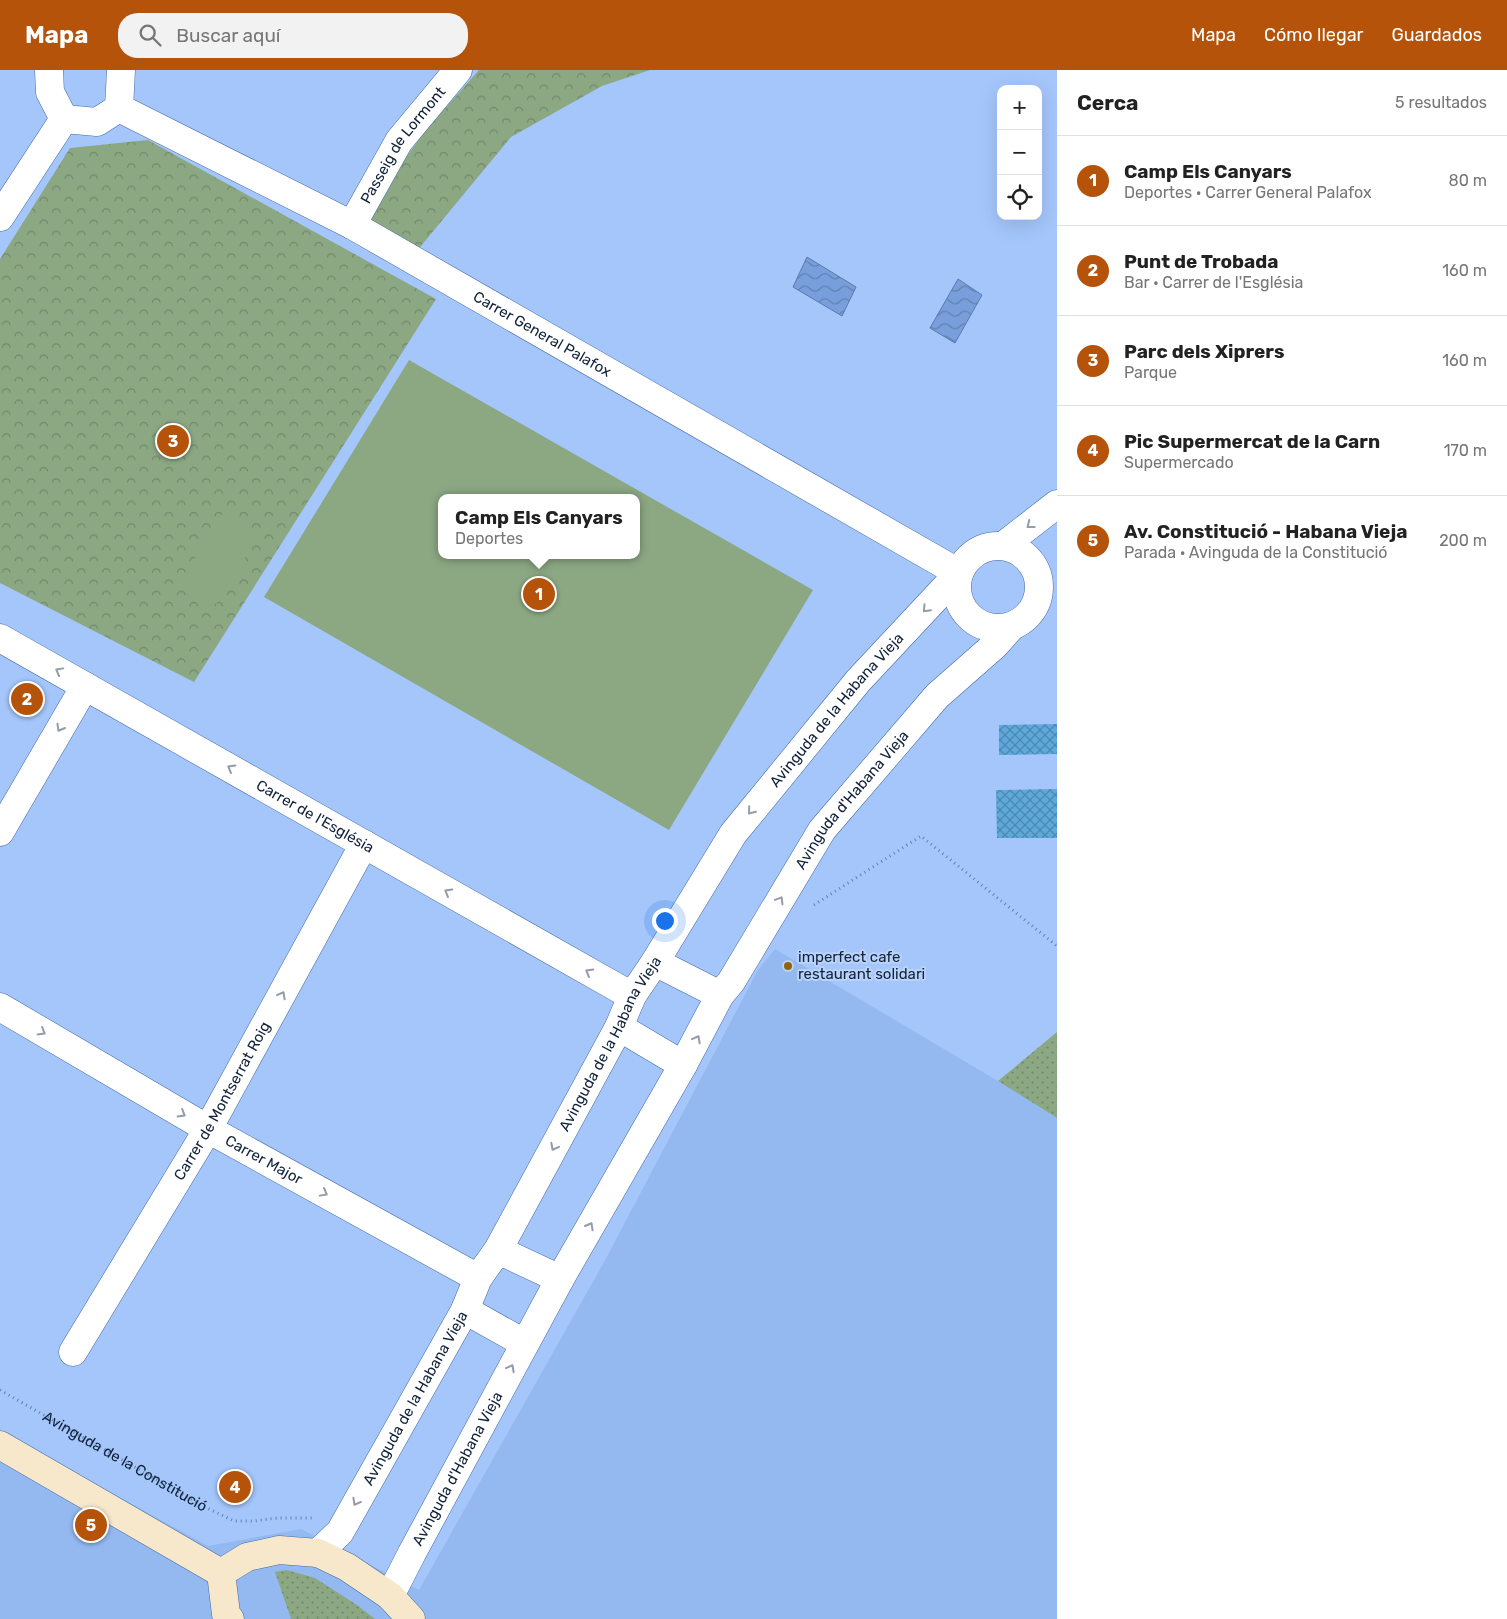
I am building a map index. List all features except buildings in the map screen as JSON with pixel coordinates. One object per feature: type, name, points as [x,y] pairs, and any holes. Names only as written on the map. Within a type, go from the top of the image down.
[{"type":"street","points":[[49,70],[50,92],[64,119]]},
{"type":"street","points":[[64,119],[97,122],[119,108],[122,70]]},
{"type":"street","name":"Passeig de Lormont","points":[[352,224],[399,141],[458,70]]},
{"type":"street","name":"Carrer General Palafox","points":[[119,108],[352,224],[959,573]]},
{"type":"street","points":[[0,217],[64,119]]},
{"type":"street","points":[[1003,546],[1057,504]]},
{"type":"street","points":[[1003,546],[1017,551],[1029,561],[1037,574],[1048,583],[1030,612],[1011,627],[992,628],[975,622],[962,609],[956,591],[959,573],[969,557],[984,548],[1003,546]]},
{"type":"street","name":"Avinguda de la Habana Vieja","points":[[318,1553],[340,1532],[465,1310],[478,1278],[498,1250],[619,1027],[632,996],[655,962],[732,834],[858,681],[959,573]]},
{"type":"street","name":"Avinguda d'Habana Vieja","points":[[390,1596],[524,1343],[683,1065],[720,995],[731,982],[822,830],[937,696],[995,645],[1011,627]]},
{"type":"street","name":"Carrer de l'Església","points":[[0,638],[632,996]]},
{"type":"street","points":[[0,832],[85,686]]},
{"type":"street","name":"Carrer de Montserrat Roig","points":[[73,1352],[208,1129],[364,844]]},
{"type":"street","points":[[655,962],[720,995]]},
{"type":"street","name":"Carrer Major","points":[[0,1007],[208,1129],[478,1278]]},
{"type":"street","points":[[619,1027],[683,1065]]},
{"type":"street","points":[[498,1250],[560,1279]]},
{"type":"street","points":[[465,1310],[524,1343]]},
{"type":"street","points":[[0,1445],[221,1572]]},
{"type":"street","points":[[221,1572],[247,1557],[279,1550],[318,1553],[347,1567],[390,1596],[411,1619]]},
{"type":"street","points":[[221,1572],[226,1614],[230,1619]]},
{"type":"path","points":[[814,905],[921,836],[1057,946]]},
{"type":"path","name":"Avinguda de la Constitució","points":[[0,1390],[203,1506],[234,1521],[313,1518],[340,1532]]},
{"type":"shaded area","points":[[775,949],[1057,1118],[1057,1619],[0,1619],[0,1431],[208,1546],[301,1529],[419,1590],[603,1264],[758,970]]},
{"type":"green space","points":[[479,70],[650,70],[602,86],[511,137],[416,252],[361,220],[425,131]]},
{"type":"green space","points":[[148,140],[436,299],[194,682],[0,583],[0,259],[70,148]]},
{"type":"green space","points":[[409,360],[813,590],[669,830],[264,597]]},
{"type":"green space","points":[[223,513],[259,536],[216,604],[180,581]]},
{"type":"green space","points":[[1057,1032],[1057,1118],[998,1081]]},
{"type":"green space","points":[[287,1570],[315,1578],[375,1619],[291,1619],[275,1572]]},
{"type":"water","points":[[807,257],[856,287],[842,316],[793,287]]},
{"type":"water","points":[[958,279],[982,295],[955,343],[930,328]]},
{"type":"place","name":"Parc dels Xiprers","points":[[173,441]]},
{"type":"place","name":"Camp Els Canyars","points":[[539,594]]},
{"type":"place","name":"Punt de Trobada","points":[[27,699]]},
{"type":"place","name":"imperfect cafe restaurant solidari","points":[[788,966]]},
{"type":"place","name":"Pic Supermercat de la Carn","points":[[235,1487]]},
{"type":"place","name":"Av. Constitució - Habana Vieja","points":[[91,1525]]}]
